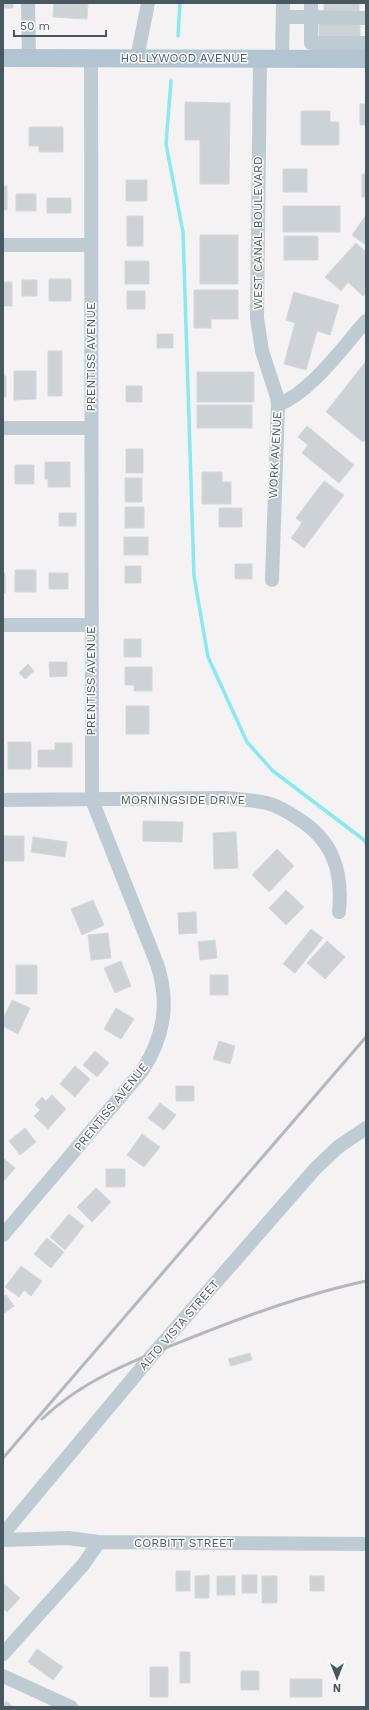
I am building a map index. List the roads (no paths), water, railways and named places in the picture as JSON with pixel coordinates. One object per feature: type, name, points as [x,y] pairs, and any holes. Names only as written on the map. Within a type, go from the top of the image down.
[{"type":"main road","name":"HOLLYWOOD AVENUE","points":[[3,58],[366,59]]},
{"type":"street","points":[[28,3],[29,58]]},
{"type":"street","points":[[137,58],[148,3]]},
{"type":"street","points":[[311,3],[311,43],[366,43]]},
{"type":"street","points":[[282,58],[283,10],[311,17],[366,18]]},
{"type":"street","name":"PRENTISS AVENUE","points":[[3,1235],[142,1072],[156,1046],[164,1018],[164,990],[161,977],[92,800],[91,58]]},
{"type":"street","name":"WEST CANAL BOULEVARD","points":[[260,58],[258,318],[262,351],[277,397],[278,405]]},
{"type":"street","points":[[3,245],[91,245]]},
{"type":"street","name":"WORK AVENUE","points":[[272,580],[278,405],[293,398],[306,388],[366,322]]},
{"type":"street","points":[[3,428],[91,428]]},
{"type":"street","points":[[3,625],[91,625]]},
{"type":"street","name":"MORNINGSIDE DRIVE","points":[[3,800],[232,799],[268,804],[286,811],[316,832],[326,844],[334,859],[340,882],[341,894],[338,912]]},
{"type":"street","name":"ALTO VISTA STREET","points":[[3,1534],[154,1352],[315,1169],[338,1147],[366,1128]]},
{"type":"street","name":"CORBITT STREET","points":[[3,1540],[68,1538],[99,1542],[366,1544]]},
{"type":"street","points":[[3,1654],[83,1565],[99,1542]]},
{"type":"street","points":[[3,1676],[71,1707]]},
{"type":"waterway","points":[[178,36],[180,3]]},
{"type":"waterway","points":[[171,81],[166,144],[183,232],[194,576],[208,657],[247,742],[273,771],[366,843]]},
{"type":"railway","points":[[3,1458],[366,1037]]},
{"type":"railway","points":[[42,1419],[76,1392],[133,1361],[278,1305],[366,1281]]}]
